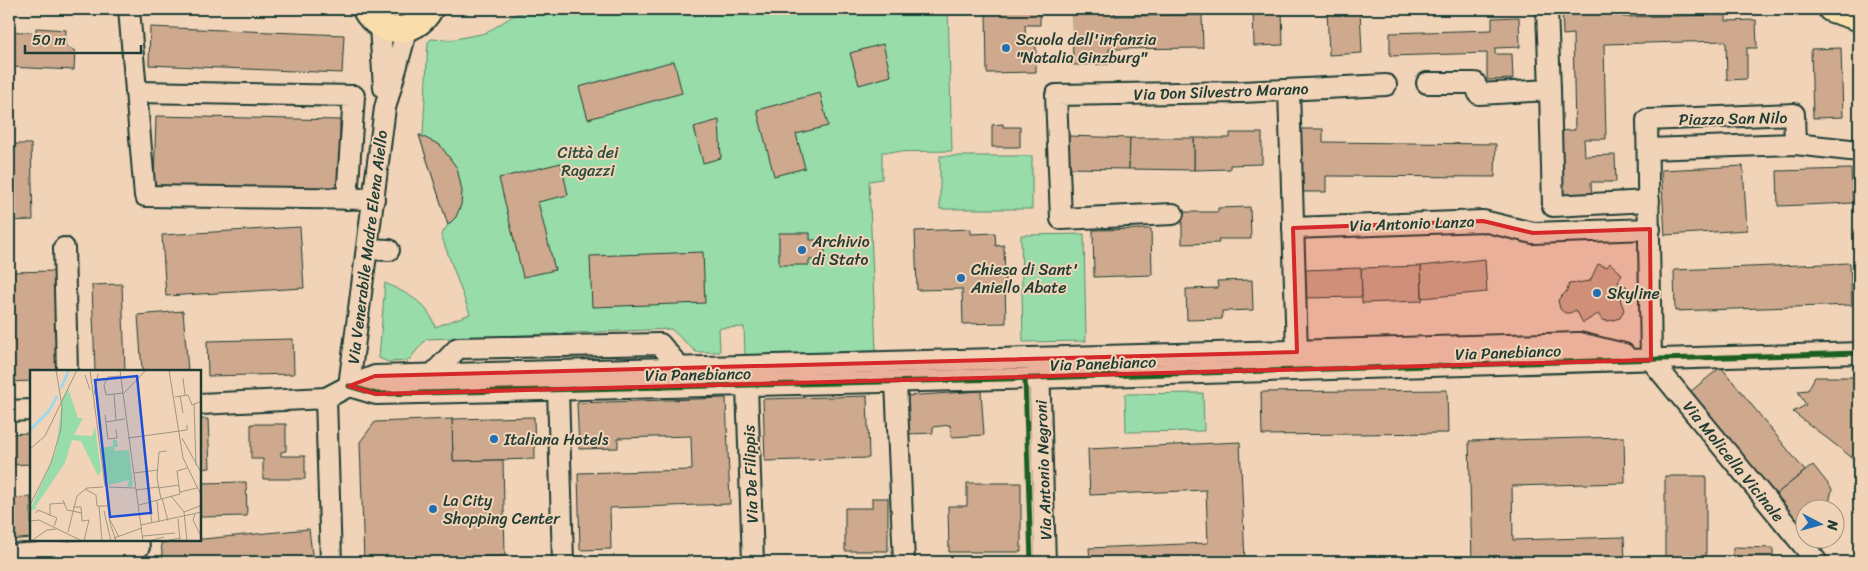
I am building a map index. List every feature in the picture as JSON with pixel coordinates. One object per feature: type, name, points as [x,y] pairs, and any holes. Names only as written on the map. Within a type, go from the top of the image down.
[{"type":"main road","points":[[372,17],[389,29],[407,29],[418,24],[430,9]]},
{"type":"main road","points":[[1831,9],[1859,18]]},
{"type":"street","points":[[129,9],[146,196],[374,199]]},
{"type":"street","points":[[1547,9],[1552,206],[1649,201]]},
{"type":"street","name":"Via Venerabile Madre Elena Aiello","points":[[372,17],[385,108]]},
{"type":"street","name":"Via Venerabile Madre Elena Aiello","points":[[349,386],[385,108],[407,29]]},
{"type":"street","points":[[1427,84],[1475,83],[1479,94],[1550,90]]},
{"type":"street","name":"Via Don Silvestro Marano","points":[[1173,214],[1061,219],[1056,95],[1290,90],[1386,85]]},
{"type":"street","points":[[1290,90],[1297,352]]},
{"type":"street","points":[[136,92],[354,96],[347,199]]},
{"type":"street","name":"Piazza San Nilo","points":[[1794,114],[1795,144],[1648,152],[1647,120],[1794,114]]},
{"type":"street","points":[[1795,144],[1859,151]]},
{"type":"street","points":[[1648,152],[1651,360]]},
{"type":"street","name":"Via Antonio Lanza","points":[[1293,228],[1483,221],[1533,233],[1650,229]]},
{"type":"street","points":[[64,248],[67,370]]},
{"type":"street","points":[[368,249],[389,250]]},
{"type":"street","name":"Via Panebianco","points":[[349,386],[376,394],[896,382],[1039,369],[1297,352],[1579,344],[1651,360]]},
{"type":"street","name":"Via Panebianco","points":[[201,404],[326,398],[349,386],[375,376],[681,368],[914,355],[1039,369],[1651,360],[1859,353]]},
{"type":"street","name":"Via Molicella Vicinale","points":[[1651,360],[1817,562]]},
{"type":"street","name":"Via Antonio Negroni","points":[[1039,369],[1046,562]]},
{"type":"street","points":[[896,382],[904,562]]},
{"type":"street","name":"Via De Filippis","points":[[747,386],[753,562]]},
{"type":"street","points":[[558,389],[563,562]]},
{"type":"street","points":[[326,398],[331,562]]},
{"type":"street","points":[[9,411],[30,410]]},
{"type":"street","points":[[9,555],[139,550]]},
{"type":"street","points":[[739,562],[758,562]]},
{"type":"highlighted area","points":[[1483,221],[1533,233],[1650,229],[1651,360],[376,394],[349,386],[375,376],[1297,352],[1293,228]]},
{"type":"green space","name":"Città dei Ragazzi","points":[[544,9],[948,9],[952,151],[882,152],[882,179],[869,181],[876,351],[745,356],[744,327],[719,328],[720,352],[696,352],[671,329],[426,339],[408,361],[388,362],[379,358],[385,283],[415,299],[422,305],[432,318],[435,327],[470,314],[441,235],[448,225],[419,135],[423,135],[428,42],[431,39],[450,40],[486,33],[516,14]]},
{"type":"green space","points":[[940,156],[1032,156],[1032,209],[940,209]]},
{"type":"green space","points":[[1084,234],[1086,341],[1023,342],[1021,235]]},
{"type":"green space","points":[[1203,393],[1204,431],[1126,432],[1125,394]]},
{"type":"building","points":[[986,9],[1040,9],[1040,25],[1025,25],[1026,45],[1036,45],[1036,72],[987,73]]},
{"type":"building","points":[[1072,9],[1115,9],[1115,16],[1202,15],[1203,48],[1109,49],[1109,64],[1073,65]]},
{"type":"building","points":[[1253,9],[1282,9],[1283,45],[1254,46]]},
{"type":"building","points":[[1327,9],[1360,9],[1362,53],[1329,55]]},
{"type":"building","points":[[1562,9],[1587,9],[1588,14],[1623,13],[1623,17],[1726,15],[1726,21],[1756,20],[1757,48],[1747,48],[1747,79],[1727,80],[1726,41],[1604,44],[1606,139],[1584,139],[1585,156],[1615,155],[1616,182],[1591,182],[1592,200],[1557,201],[1556,131],[1575,130],[1573,34],[1563,35]]},
{"type":"building","points":[[1519,17],[1520,47],[1495,48],[1495,54],[1512,54],[1513,79],[1487,80],[1487,53],[1390,56],[1390,33],[1492,30],[1492,18]]},
{"type":"building","points":[[150,27],[344,35],[342,73],[149,65]]},
{"type":"building","points":[[36,28],[66,30],[65,46],[75,51],[74,70],[9,67],[9,31],[36,33]]},
{"type":"building","points":[[883,44],[891,76],[859,85],[850,53]]},
{"type":"building","points":[[1841,48],[1843,117],[1813,118],[1811,49]]},
{"type":"building","points":[[674,61],[682,93],[588,119],[579,87]]},
{"type":"building","points":[[820,93],[828,126],[796,134],[805,168],[774,176],[757,110]]},
{"type":"building","points":[[156,116],[340,120],[339,189],[154,185]]},
{"type":"building","points":[[719,120],[721,158],[703,163],[694,127]]},
{"type":"building","points":[[1003,124],[1003,127],[1020,127],[1020,147],[992,147],[992,125]]},
{"type":"building","points":[[1298,129],[1323,129],[1323,142],[1496,144],[1495,177],[1326,176],[1326,192],[1298,192]]},
{"type":"building","points":[[1230,133],[1262,133],[1262,164],[1230,165],[1230,169],[1194,170],[1194,138],[1230,138]]},
{"type":"building","points":[[419,135],[440,145],[457,168],[462,191],[461,205],[456,217],[448,225]]},
{"type":"building","points":[[1068,136],[1130,138],[1129,169],[1067,168]]},
{"type":"building","points":[[1130,138],[1194,138],[1194,170],[1129,169]]},
{"type":"building","points":[[9,144],[31,144],[33,220],[9,221]]},
{"type":"building","points":[[561,163],[568,195],[538,202],[555,270],[523,277],[499,178]]},
{"type":"building","points":[[1743,166],[1747,230],[1665,235],[1661,170]]},
{"type":"building","points":[[1851,169],[1853,203],[1778,206],[1777,171]]},
{"type":"building","points":[[1250,207],[1251,239],[1218,239],[1219,243],[1182,244],[1182,212],[1218,212],[1218,208]]},
{"type":"building","points":[[300,227],[304,288],[166,296],[162,235]]},
{"type":"building","name":"Chiesa di Sant' Aniello Abate","points":[[971,229],[971,234],[995,233],[996,246],[1004,245],[1006,323],[963,324],[962,289],[917,290],[915,231]]},
{"type":"building","points":[[1151,229],[1152,275],[1094,277],[1093,230]]},
{"type":"building","name":"Archivio di Stato","points":[[779,233],[810,233],[810,240],[825,240],[825,260],[809,260],[809,265],[779,265]]},
{"type":"building","points":[[703,252],[705,303],[592,307],[590,256]]},
{"type":"building","points":[[1485,259],[1487,292],[1422,298],[1421,266]]},
{"type":"building","name":"Skyline","points":[[1610,263],[1622,274],[1618,282],[1626,286],[1628,290],[1627,294],[1620,299],[1624,310],[1620,318],[1609,321],[1602,320],[1598,314],[1583,323],[1576,310],[1565,313],[1560,309],[1558,300],[1567,291],[1569,284],[1590,281],[1598,264],[1607,267]]},
{"type":"building","points":[[1850,263],[1852,305],[1675,311],[1674,270]]},
{"type":"building","points":[[1421,266],[1422,301],[1362,303],[1361,268]]},
{"type":"building","points":[[1361,268],[1362,297],[1304,298],[1304,270]]},
{"type":"building","points":[[55,271],[58,370],[30,370],[30,381],[9,382],[9,272]]},
{"type":"building","points":[[1252,280],[1253,310],[1222,311],[1222,319],[1187,320],[1186,289],[1218,288],[1217,281]]},
{"type":"building","points":[[122,284],[125,370],[95,370],[92,285]]},
{"type":"building","points":[[183,311],[188,370],[142,370],[138,315]]},
{"type":"building","points":[[293,339],[294,374],[208,376],[207,341]]},
{"type":"building","points":[[1721,367],[1805,471],[1775,495],[1691,391]]},
{"type":"building","points":[[1815,377],[1859,377],[1859,463],[1793,412],[1806,405],[1798,391],[1808,390]]},
{"type":"building","points":[[1447,390],[1448,433],[1262,435],[1261,392]]},
{"type":"building","points":[[981,391],[984,435],[951,437],[950,425],[933,427],[933,433],[908,434],[905,396]]},
{"type":"building","points":[[867,396],[869,458],[765,461],[763,399]]},
{"type":"building","points":[[726,398],[730,504],[610,508],[611,549],[580,550],[578,473],[692,470],[691,436],[618,438],[618,448],[579,449],[577,403]]},
{"type":"building","name":"Italiana Hotels","points":[[534,417],[535,459],[453,461],[452,419]]},
{"type":"building","points":[[201,419],[208,419],[210,468],[201,469]]},
{"type":"building","name":"La City Shopping Center","points":[[452,419],[453,461],[503,460],[505,556],[364,561],[360,442],[375,422]]},
{"type":"building","points":[[251,424],[286,424],[286,451],[281,452],[281,456],[305,456],[305,479],[263,479],[263,459],[251,459]]},
{"type":"building","points":[[30,433],[30,464],[9,465],[9,434]]},
{"type":"building","points":[[1624,437],[1625,483],[1512,486],[1513,540],[1624,537],[1625,562],[1472,562],[1469,441]]},
{"type":"building","points":[[1240,442],[1245,562],[1090,562],[1089,548],[1208,543],[1206,490],[1090,495],[1088,449]]},
{"type":"building","points":[[1813,465],[1832,489],[1830,498],[1796,498],[1796,521],[1775,495]]},
{"type":"building","points":[[1665,476],[1706,476],[1706,562],[1665,562]]},
{"type":"building","points":[[246,482],[247,516],[201,517],[201,483]]},
{"type":"building","points":[[967,483],[1021,483],[1021,552],[949,552],[948,506],[967,506]]},
{"type":"building","points":[[30,497],[30,538],[9,540],[9,498]]},
{"type":"building","points":[[872,498],[888,498],[888,551],[845,551],[845,508],[872,508]]},
{"type":"building","points":[[309,529],[313,562],[163,562],[161,543],[201,541],[201,539]]},
{"type":"building","points":[[1733,547],[1773,548],[1773,562],[1733,562]]},
{"type":"building","points":[[1816,548],[1823,548],[1823,557]]},
{"type":"building","points":[[95,557],[123,557],[123,562],[95,562]]},
{"type":"building","points":[[419,559],[419,562],[385,562],[385,560]]},
{"type":"cycle path","points":[[349,386],[376,394],[1004,379],[1859,353]]},
{"type":"cycle path","points":[[1025,378],[1031,562]]},
{"type":"place","name":"Scuola dell'infanzia \"Natalia Ginzburg\"","points":[[1006,48]]},
{"type":"place","name":"Archivio di Stato","points":[[802,250]]},
{"type":"place","name":"Chiesa di Sant' Aniello Abate","points":[[961,278]]},
{"type":"place","name":"Skyline","points":[[1597,293]]},
{"type":"place","name":"Italiana Hotels","points":[[494,439]]},
{"type":"place","name":"La City Shopping Center","points":[[433,509]]}]
